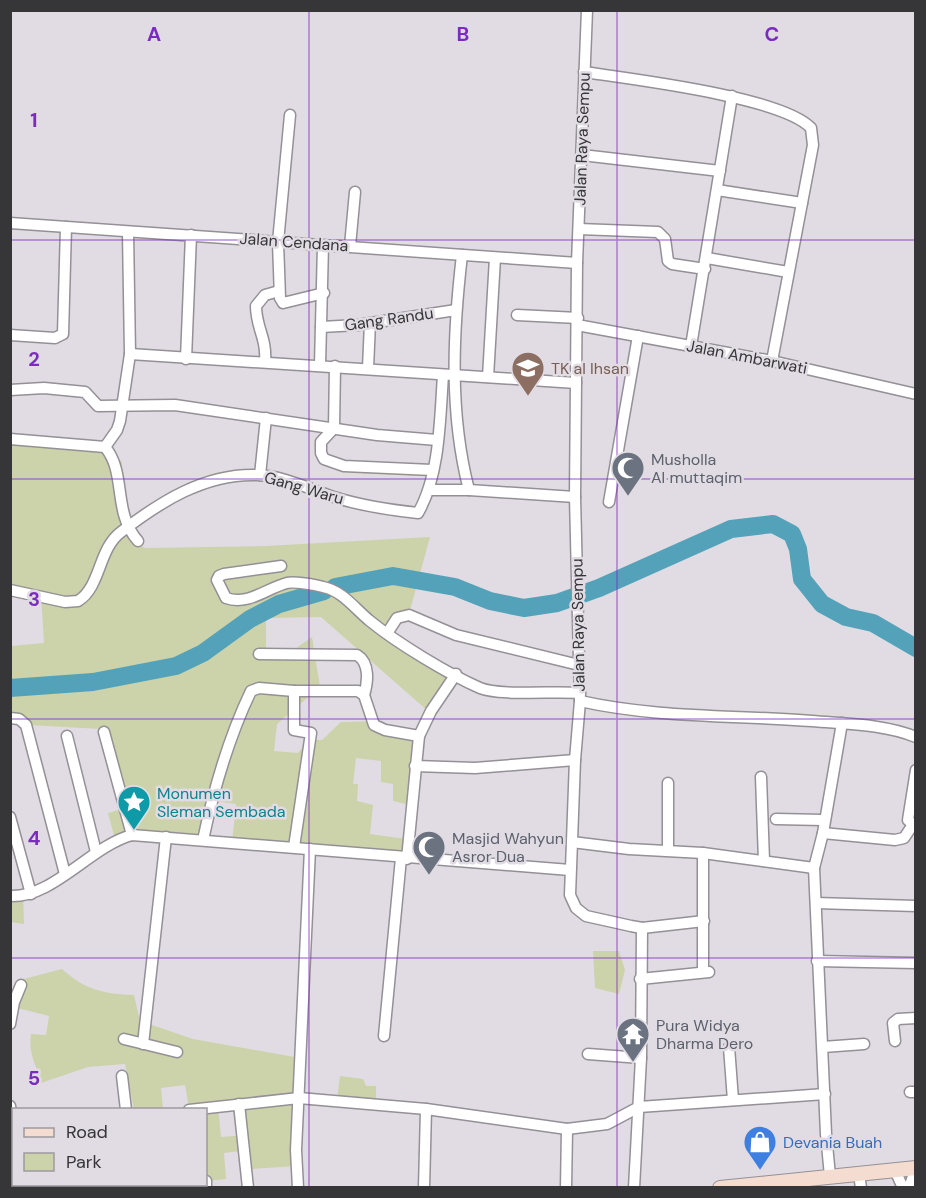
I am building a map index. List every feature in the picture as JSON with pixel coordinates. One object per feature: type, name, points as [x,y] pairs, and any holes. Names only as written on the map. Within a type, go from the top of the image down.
[{"type":"main road","points":[[720,1188],[830,1176],[860,1181],[895,1170],[915,1168]]},
{"type":"street","name":"Jalan Raya Sempu","points":[[587,10],[577,263],[575,497],[580,697],[574,760],[570,895],[580,913],[596,919],[642,928],[704,921]]},
{"type":"street","points":[[584,72],[732,96],[800,119],[811,128],[813,145],[772,361]]},
{"type":"street","points":[[691,346],[732,96]]},
{"type":"street","points":[[290,115],[278,242],[279,291],[283,303],[324,293]]},
{"type":"street","points":[[582,155],[720,171]]},
{"type":"street","points":[[717,190],[802,203]]},
{"type":"street","points":[[350,246],[355,192]]},
{"type":"street","name":"Jalan Cendana","points":[[10,223],[577,263]]},
{"type":"street","points":[[10,335],[55,338],[63,334],[66,227]]},
{"type":"street","points":[[579,229],[658,232],[665,239],[668,261],[672,264],[706,263],[788,272]]},
{"type":"street","points":[[105,447],[117,430],[130,354],[128,232]]},
{"type":"street","points":[[186,359],[191,235]]},
{"type":"street","points":[[320,365],[324,293],[323,245]]},
{"type":"street","points":[[462,255],[449,375],[429,490],[469,490],[575,497]]},
{"type":"street","points":[[489,377],[495,258]]},
{"type":"street","points":[[265,362],[266,342],[260,330],[256,306],[265,295],[279,291]]},
{"type":"street","name":"Gang Randu","points":[[321,327],[370,323],[456,310]]},
{"type":"street","name":"Jalan Ambarwati","points":[[517,315],[578,321],[638,336],[772,361],[915,394]]},
{"type":"street","points":[[368,368],[370,323]]},
{"type":"street","points":[[609,502],[638,336]]},
{"type":"street","points":[[130,354],[576,383]]},
{"type":"street","points":[[334,428],[335,366]]},
{"type":"street","points":[[449,375],[469,490]]},
{"type":"street","points":[[10,390],[52,388],[85,392],[98,406],[175,405],[334,428],[438,440]]},
{"type":"street","points":[[260,475],[266,418]]},
{"type":"street","points":[[334,428],[324,436],[321,446],[324,459],[329,462],[357,467],[432,470]]},
{"type":"street","points":[[10,439],[105,447]]},
{"type":"street","points":[[105,447],[114,462],[123,518],[127,528],[138,541]]},
{"type":"street","name":"Gang Waru","points":[[10,590],[65,602],[78,602],[91,586],[110,544],[127,528],[190,487],[223,478],[260,475],[369,506],[418,513],[429,490]]},
{"type":"street","points":[[281,566],[224,574],[217,580],[226,598],[233,600],[261,596],[287,583],[323,586],[352,603],[368,619],[388,632],[481,688],[500,692],[580,697],[622,710],[842,723],[891,730],[915,737]]},
{"type":"street","points":[[388,632],[398,618],[409,615],[456,635],[579,664]]},
{"type":"street","points":[[259,654],[357,655],[363,661],[367,672],[364,695],[374,725],[419,736]]},
{"type":"street","points":[[384,1036],[419,736],[430,711],[456,674]]},
{"type":"street","points":[[203,840],[212,794],[234,727],[251,691],[259,688],[294,691],[353,690],[364,695]]},
{"type":"street","points":[[294,691],[294,730],[311,733],[294,847]]},
{"type":"street","points":[[10,718],[20,719],[26,725],[65,874]]},
{"type":"street","points":[[830,1176],[817,961],[814,868],[823,832],[823,820],[842,723]]},
{"type":"street","points":[[104,732],[132,835]]},
{"type":"street","points":[[67,736],[96,852]]},
{"type":"street","points":[[415,766],[476,768],[574,760]]},
{"type":"street","points":[[823,832],[895,840],[904,838],[914,826],[908,820],[908,810],[915,770]]},
{"type":"street","points":[[761,777],[764,861]]},
{"type":"street","points":[[668,783],[668,849]]},
{"type":"street","points":[[776,819],[823,820]]},
{"type":"street","points":[[11,821],[31,894]]},
{"type":"street","points":[[10,896],[31,894],[96,852],[132,835],[294,847],[404,859],[570,870]]},
{"type":"street","points":[[143,1044],[166,837]]},
{"type":"street","points":[[572,842],[629,849],[668,849],[814,868]]},
{"type":"street","points":[[298,1188],[299,1098],[310,849]]},
{"type":"street","points":[[640,979],[706,972],[703,853]]},
{"type":"street","points":[[816,903],[915,906]]},
{"type":"street","points":[[634,1188],[641,1058],[642,928]]},
{"type":"street","points":[[817,961],[915,963]]},
{"type":"street","points":[[10,1024],[14,1002],[21,985]]},
{"type":"street","points":[[895,1041],[893,1023],[898,1019],[915,1018]]},
{"type":"street","points":[[124,1039],[177,1052]]},
{"type":"street","points":[[823,1047],[864,1044]]},
{"type":"street","points":[[729,1047],[733,1100]]},
{"type":"street","points":[[588,1054],[641,1058]]},
{"type":"street","points":[[122,1076],[126,1108]]},
{"type":"street","points":[[206,1108],[299,1098],[426,1109],[567,1129],[607,1124],[639,1107],[825,1094]]},
{"type":"street","points":[[239,1104],[249,1188]]},
{"type":"street","points":[[10,1106],[12,1130]]},
{"type":"street","points":[[424,1188],[426,1109]]},
{"type":"street","points":[[566,1188],[567,1129]]},
{"type":"street","points":[[909,1188],[915,1168]]},
{"type":"street","points":[[895,1170],[903,1188]]},
{"type":"green space","points":[[11,441],[105,447],[122,462],[122,511],[129,534],[136,543],[146,548],[265,546],[430,537],[409,614],[386,634],[453,676],[429,712],[321,617],[266,618],[266,658],[279,660],[312,637],[320,687],[277,724],[274,751],[298,753],[308,740],[322,740],[341,722],[382,721],[412,742],[410,805],[393,801],[393,784],[381,782],[381,761],[356,758],[353,784],[358,784],[357,801],[373,805],[370,834],[406,839],[403,857],[232,842],[236,804],[216,801],[209,841],[115,839],[108,813],[125,808],[101,729],[11,724],[11,646],[44,643],[41,594],[11,596]]},
{"type":"green space","points":[[23,893],[24,924],[11,922],[11,894]]},
{"type":"green space","points":[[593,951],[619,951],[625,970],[619,994],[595,988]]},
{"type":"green space","points":[[62,969],[79,982],[95,990],[134,995],[140,1021],[193,1039],[300,1058],[297,1166],[252,1169],[249,1150],[224,1153],[226,1179],[207,1181],[207,1108],[189,1108],[185,1085],[161,1088],[163,1108],[134,1108],[125,1064],[88,1067],[41,1083],[30,1041],[31,1034],[46,1035],[49,1016],[17,1008],[24,979]],"holes":[[[244,1103],[247,1135],[221,1137],[218,1106]]]},
{"type":"green space","points":[[340,1076],[363,1079],[366,1086],[376,1086],[376,1104],[337,1100]]},
{"type":"waterway","points":[[335,587],[393,576],[455,587],[490,601],[524,608],[557,603],[599,588],[731,529],[773,524],[792,534],[798,549],[802,579],[822,604],[846,617],[873,623],[916,648]]},
{"type":"waterway","points":[[10,688],[93,682],[176,666],[203,653],[250,619],[279,604],[324,591]]},
{"type":"place","name":"TK al Ihsan","points":[[528,397]]},
{"type":"place","name":"Musholla Al muttaqim","points":[[628,497]]},
{"type":"place","name":"Monumen Sleman Sembada","points":[[134,831]]},
{"type":"place","name":"Masjid Wahyun Asror Dua","points":[[429,876]]},
{"type":"place","name":"Pura Widya Dharma Dero","points":[[633,1063]]},
{"type":"place","name":"Devania Buah","points":[[760,1171]]}]
